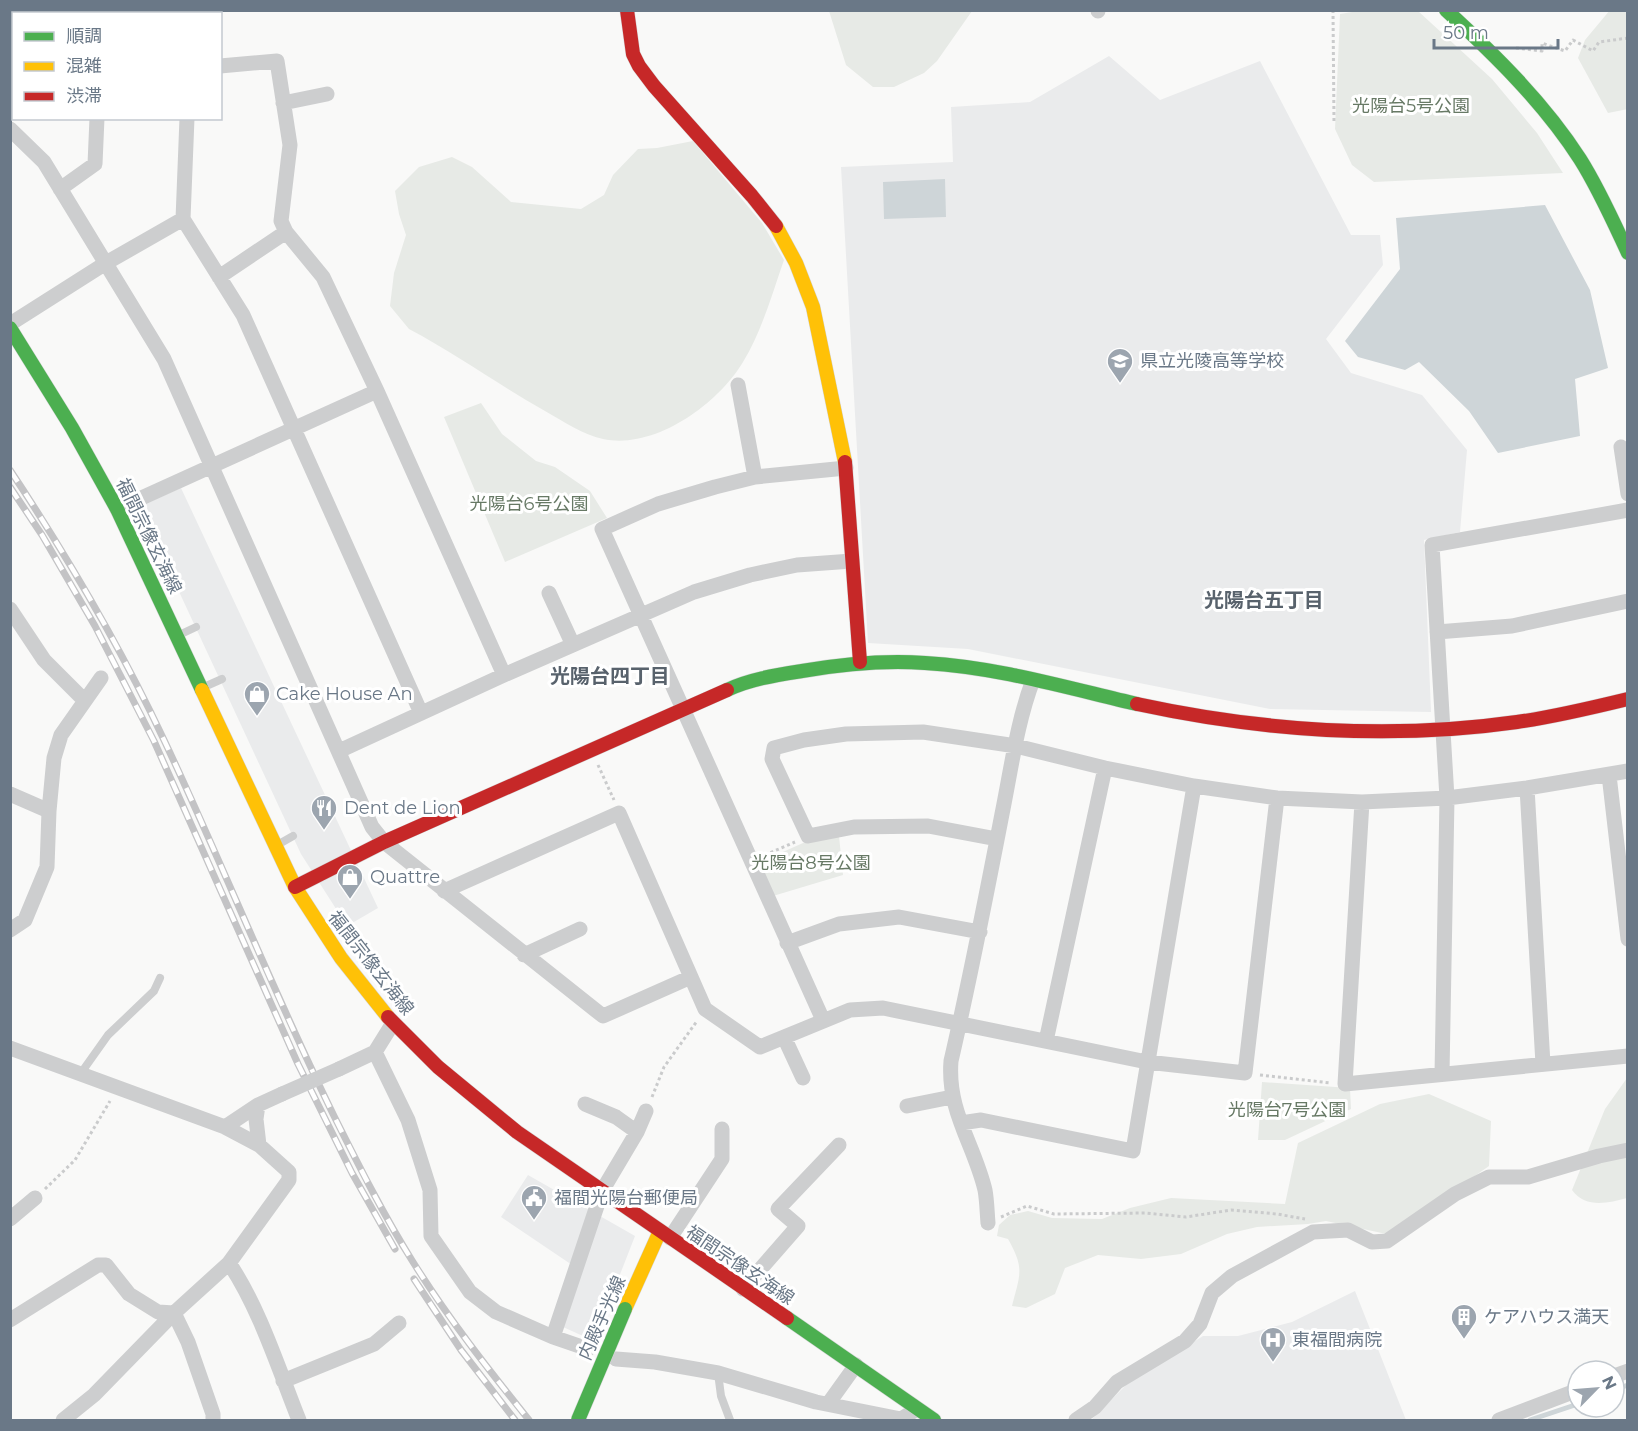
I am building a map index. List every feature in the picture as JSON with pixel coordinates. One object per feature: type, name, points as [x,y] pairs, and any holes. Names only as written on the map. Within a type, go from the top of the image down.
[{"type":"street","points":[[627,10],[633,54],[639,66],[775,224],[796,263],[813,306],[846,468],[860,662]]},
{"type":"street","points":[[1446,10],[1492,53],[1548,115],[1578,158],[1608,210],[1628,253]]},
{"type":"street","points":[[222,66],[277,61],[290,145],[281,221],[286,232],[323,278],[377,391],[504,675]]},
{"type":"street","points":[[283,103],[327,94]]},
{"type":"street","points":[[60,189],[95,165],[97,120]]},
{"type":"street","points":[[187,120],[183,219],[243,315],[421,713]]},
{"type":"street","points":[[10,129],[44,162],[164,359],[372,826],[384,842],[603,1016],[691,977]]},
{"type":"street","points":[[10,326],[106,263],[183,219]]},
{"type":"street","points":[[219,276],[286,232]]},
{"type":"street","name":"福間宗像玄海線","points":[[10,326],[72,428],[117,510],[295,887],[321,930],[358,982],[393,1023],[433,1064],[516,1132],[934,1420]]},
{"type":"street","points":[[738,385],[755,477]]},
{"type":"street","points":[[117,510],[294,427],[377,391]]},
{"type":"street","points":[[1621,447],[1628,495]]},
{"type":"street","points":[[823,1020],[602,529],[658,504],[755,477],[846,468]]},
{"type":"street","points":[[1442,1074],[1447,798],[1432,545],[1628,510]]},
{"type":"street","points":[[339,751],[504,675],[694,592],[750,575],[797,565],[852,561]]},
{"type":"street","points":[[549,593],[573,645]]},
{"type":"street","points":[[1437,632],[1512,626],[1628,601]]},
{"type":"street","points":[[10,609],[44,660],[84,700]]},
{"type":"street","points":[[295,887],[384,842],[737,685],[782,674],[860,662],[952,665],[1221,719],[1343,732],[1443,730],[1515,722],[1570,713],[1628,699]]},
{"type":"street","points":[[10,930],[25,920],[47,867],[54,758],[61,735],[101,678]]},
{"type":"street","points":[[988,1223],[985,1190],[952,1097],[951,1061],[980,932],[1016,746],[1033,680]]},
{"type":"street","points":[[998,839],[928,826],[854,827],[808,836],[772,759],[774,748],[804,740],[846,734],[922,732],[1016,746],[1105,768],[1194,786],[1277,798],[1362,802],[1447,798],[1527,788],[1628,771]]},
{"type":"street","points":[[1046,1041],[1105,768]]},
{"type":"street","points":[[1608,775],[1628,939]]},
{"type":"street","points":[[961,1123],[981,1120],[1132,1151],[1194,786]]},
{"type":"street","points":[[1527,788],[1543,1064]]},
{"type":"street","points":[[10,794],[49,811]]},
{"type":"street","points":[[444,891],[619,813],[705,1009],[760,1047],[850,1010],[883,1008],[1147,1062],[1245,1073],[1277,798]]},
{"type":"street","points":[[1362,802],[1345,1084],[1628,1056]]},
{"type":"street","points":[[787,943],[839,924],[899,917],[980,932]]},
{"type":"street","points":[[524,955],[580,929]]},
{"type":"street","points":[[225,1127],[258,1105],[375,1052],[393,1023]]},
{"type":"street","points":[[784,1037],[802,1078]]},
{"type":"street","points":[[10,1048],[225,1127],[259,1145],[289,1172],[289,1180],[229,1263],[174,1313],[94,1395],[63,1420]]},
{"type":"street","points":[[375,1052],[408,1120],[430,1190],[431,1236],[470,1292],[496,1312],[553,1337],[588,1349]]},
{"type":"street","points":[[907,1106],[952,1097]]},
{"type":"street","points":[[585,1104],[616,1117],[637,1132]]},
{"type":"street","points":[[258,1105],[256,1119],[259,1145]]},
{"type":"street","points":[[553,1337],[602,1191],[637,1132],[646,1111]]},
{"type":"street","points":[[665,1235],[722,1159],[722,1129]]},
{"type":"street","points":[[743,1289],[798,1227],[778,1209],[839,1145]]},
{"type":"street","points":[[1076,1420],[1095,1407],[1117,1382],[1185,1341],[1200,1324],[1212,1293],[1232,1276],[1313,1232],[1348,1230],[1372,1242],[1387,1241],[1455,1194],[1489,1177],[1528,1177],[1628,1150]]},
{"type":"street","points":[[10,1219],[35,1198]]},
{"type":"street","name":"内殿手光線","points":[[578,1420],[625,1309],[665,1235]]},
{"type":"street","points":[[229,1263],[238,1276],[299,1420]]},
{"type":"street","points":[[10,1320],[98,1265],[106,1265],[129,1294],[158,1312],[174,1313]]},
{"type":"street","points":[[174,1313],[188,1342],[213,1414],[213,1420]]},
{"type":"street","points":[[283,1381],[374,1344],[399,1323]]},
{"type":"street","points":[[616,1359],[655,1362],[718,1373],[828,1404],[901,1419],[917,1409]]},
{"type":"street","points":[[828,1404],[856,1365]]},
{"type":"street","points":[[1499,1420],[1566,1395]]},
{"type":"lane","points":[[178,636],[196,627]]},
{"type":"lane","points":[[202,688],[222,679]]},
{"type":"lane","points":[[275,846],[294,836]]},
{"type":"lane","points":[[81,1073],[108,1035],[154,991],[160,978]]},
{"type":"lane","points":[[718,1373],[721,1396],[730,1420]]},
{"type":"path","points":[[1333,10],[1334,122]]},
{"type":"path","points":[[1516,48],[1542,51],[1542,43],[1565,51],[1573,40],[1593,51],[1599,42],[1628,38]]},
{"type":"path","points":[[597,764],[619,813]]},
{"type":"path","points":[[760,856],[808,836]]},
{"type":"path","points":[[646,1111],[664,1067],[705,1009]]},
{"type":"path","points":[[1245,1073],[1345,1084]]},
{"type":"path","points":[[35,1198],[75,1160],[119,1087]]},
{"type":"path","points":[[988,1223],[1027,1206],[1054,1214],[1145,1213],[1186,1217],[1231,1210],[1310,1220]]},
{"type":"shaded area","name":"県立光陵高等学校","points":[[1109,56],[1160,100],[1260,61],[1351,235],[1380,235],[1383,265],[1326,339],[1351,373],[1422,395],[1467,450],[1460,532],[1424,540],[1431,712],[1270,709],[968,649],[868,643],[841,167],[953,162],[951,107],[1030,102]]},
{"type":"shaded area","points":[[945,179],[946,217],[884,219],[883,182]]},
{"type":"shaded area","points":[[1545,205],[1590,290],[1608,368],[1575,379],[1580,436],[1498,453],[1469,411],[1419,362],[1405,370],[1358,357],[1345,341],[1400,269],[1396,218]]},
{"type":"shaded area","points":[[181,488],[378,908],[347,926],[301,854],[142,512],[145,504]]},
{"type":"shaded area","points":[[528,1175],[635,1236],[594,1341],[563,1327],[581,1271],[501,1217]]},
{"type":"shaded area","name":"東福間病院","points":[[1355,1291],[1406,1420],[1091,1420],[1126,1385],[1203,1336],[1238,1336],[1292,1322]]},
{"type":"green space","name":"光陽台5号公園","points":[[1364,10],[1418,11],[1492,79],[1537,133],[1563,173],[1374,182],[1352,165],[1335,129],[1340,14]]},
{"type":"green space","points":[[1610,10],[1627,11],[1628,109],[1608,113],[1578,58],[1585,40]]},
{"type":"green space","points":[[829,11],[972,11],[937,61],[924,73],[894,87],[873,87],[846,65]]},
{"type":"green space","points":[[693,141],[762,223],[784,260],[750,350],[732,378],[701,408],[664,431],[643,438],[623,441],[603,439],[588,434],[528,401],[409,329],[390,306],[394,273],[406,235],[395,191],[419,167],[452,157],[472,167],[511,202],[581,209],[604,195],[613,175],[638,149]]},
{"type":"green space","name":"光陽台6号公園","points":[[481,403],[502,434],[536,461],[555,467],[590,491],[607,518],[505,562],[444,417]]},
{"type":"green space","name":"光陽台8号公園","points":[[839,836],[843,875],[773,896],[758,863],[803,843]]},
{"type":"green space","points":[[1627,1078],[1627,1198],[1605,1203],[1584,1200],[1572,1190],[1605,1109]]},
{"type":"green space","name":"光陽台7号公園","points":[[1262,1082],[1350,1088],[1351,1109],[1285,1140],[1258,1140]]},
{"type":"green space","points":[[1429,1094],[1491,1121],[1489,1166],[1391,1235],[1326,1221],[1257,1227],[1227,1234],[1181,1254],[1141,1259],[1098,1255],[1065,1268],[1055,1294],[1026,1308],[1012,1306],[1019,1279],[1019,1265],[1008,1239],[997,1236],[999,1225],[1010,1215],[1028,1211],[1052,1218],[1102,1219],[1130,1208],[1171,1198],[1285,1204],[1298,1143],[1380,1104]]},
{"type":"waterway","points":[[1530,1420],[1566,1408]]},
{"type":"railway","points":[[10,470],[92,602],[147,705],[313,1071],[382,1209],[440,1303],[529,1420]]},
{"type":"railway","points":[[10,487],[42,535],[95,626],[154,741],[298,1064],[352,1173],[395,1249]]},
{"type":"railway","points":[[414,1279],[461,1350],[515,1420]]},
{"type":"traffic: fast","points":[[1446,10],[1518,80],[1566,138],[1606,205],[1628,253]]},
{"type":"traffic: fast","points":[[10,328],[72,428],[117,509],[202,690]]},
{"type":"traffic: fast","points":[[727,690],[764,678],[817,669],[864,663],[910,662],[979,669],[1137,704]]},
{"type":"traffic: fast","points":[[578,1420],[625,1309]]},
{"type":"traffic: fast","points":[[787,1318],[934,1420]]},
{"type":"traffic: slow","points":[[776,226],[796,263],[813,307],[845,462]]},
{"type":"traffic: slow","points":[[202,690],[295,887],[341,958],[388,1017]]},
{"type":"traffic: slow","points":[[625,1309],[660,1231]]},
{"type":"traffic: jam","points":[[627,10],[633,54],[639,66],[776,226]]},
{"type":"traffic: jam","points":[[845,462],[860,662]]},
{"type":"traffic: jam","points":[[295,887],[384,842],[727,690]]},
{"type":"traffic: jam","points":[[1137,704],[1231,721],[1279,726],[1326,730],[1422,731],[1517,722],[1628,699]]},
{"type":"traffic: jam","points":[[388,1017],[438,1067],[517,1132],[787,1318]]},
{"type":"place","name":"県立光陵高等学校","points":[[1120,384]]},
{"type":"place","name":"Cake House An","points":[[257,717]]},
{"type":"place","name":"Dent de Lion","points":[[324,831]]},
{"type":"place","name":"Quattre","points":[[350,900]]},
{"type":"place","name":"福間光陽台郵便局","points":[[534,1221]]},
{"type":"place","name":"ケアハウス満天","points":[[1464,1340]]},
{"type":"place","name":"東福間病院","points":[[1273,1363]]},
{"type":"district","name":"光陽台五丁目","points":[[1264,600]]},
{"type":"district","name":"光陽台四丁目","points":[[610,676]]}]
